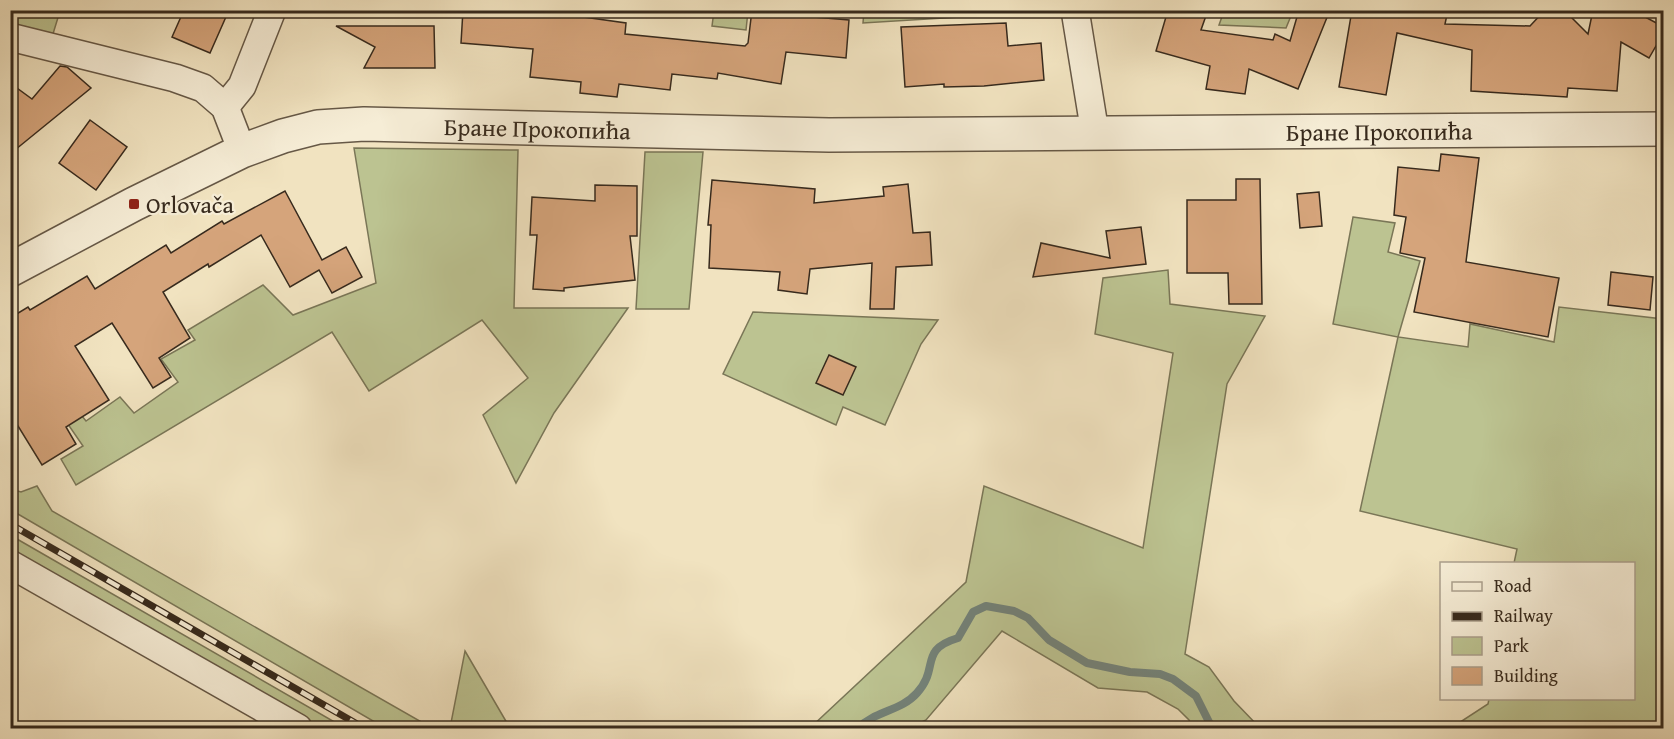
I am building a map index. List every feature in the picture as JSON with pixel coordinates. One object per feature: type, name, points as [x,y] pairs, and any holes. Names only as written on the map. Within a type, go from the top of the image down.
[{"type":"street","points":[[225,107],[242,86],[272,10]]},
{"type":"street","points":[[1074,10],[1095,133]]},
{"type":"street","points":[[10,37],[175,78],[203,88],[225,107],[242,151]]},
{"type":"street","name":"Бране Прокопића","points":[[10,270],[134,204],[242,151],[283,136],[318,127],[364,124],[829,135],[1664,129]]},
{"type":"street","points":[[10,564],[298,729]]},
{"type":"green space","points":[[976,10],[976,16],[863,23],[864,11]]},
{"type":"green space","points":[[1224,10],[1293,11],[1286,28],[1219,25]]},
{"type":"green space","points":[[11,11],[60,11],[52,37],[11,28]]},
{"type":"green space","points":[[714,11],[748,11],[746,30],[712,26]]},
{"type":"green space","points":[[354,148],[518,150],[514,308],[628,308],[554,413],[516,483],[483,415],[528,378],[482,320],[369,391],[332,332],[76,485],[61,459],[83,446],[63,417],[77,410],[86,421],[120,397],[134,413],[178,382],[161,359],[195,340],[188,330],[263,285],[293,315],[376,283]]},
{"type":"green space","points":[[645,152],[703,152],[689,309],[636,309]]},
{"type":"green space","points":[[1353,217],[1395,223],[1388,252],[1420,261],[1398,337],[1333,324]]},
{"type":"green space","points":[[1168,270],[1170,304],[1265,316],[1227,384],[1185,654],[1209,667],[1234,701],[1260,728],[1192,728],[1189,720],[1178,709],[1147,692],[1098,688],[1002,631],[926,720],[909,728],[810,728],[966,582],[984,486],[1143,548],[1173,353],[1095,334],[1103,278]]},
{"type":"green space","points":[[1559,307],[1663,319],[1663,728],[1451,728],[1488,704],[1489,700],[1635,700],[1635,562],[1514,562],[1517,549],[1360,511],[1398,337],[1468,347],[1470,324],[1554,342]]},
{"type":"green space","points":[[753,312],[938,320],[921,344],[885,425],[843,407],[836,425],[723,374]]},
{"type":"green space","points":[[37,486],[52,511],[432,728],[385,728],[11,510],[11,489],[21,492]]},
{"type":"green space","points":[[10,535],[345,728],[317,728],[11,552]]},
{"type":"green space","points":[[465,651],[507,723],[511,728],[450,728]]},
{"type":"building","points":[[184,10],[229,10],[210,53],[172,37]]},
{"type":"building","points":[[463,10],[520,10],[569,15],[626,23],[625,34],[745,46],[748,43],[752,10],[803,10],[802,16],[849,20],[846,58],[786,52],[781,84],[718,73],[717,79],[672,74],[670,90],[619,84],[617,97],[580,93],[581,82],[530,77],[533,49],[461,43]]},
{"type":"building","points":[[1168,10],[1208,10],[1201,30],[1273,40],[1275,34],[1290,41],[1299,10],[1330,10],[1298,89],[1249,69],[1245,94],[1206,89],[1210,66],[1156,51]]},
{"type":"building","points":[[1352,10],[1448,10],[1445,24],[1530,26],[1545,10],[1564,10],[1588,34],[1593,10],[1632,10],[1664,27],[1664,32],[1649,58],[1621,42],[1617,91],[1568,88],[1567,97],[1471,91],[1472,50],[1397,33],[1386,95],[1339,87]]},
{"type":"building","points":[[1006,23],[1008,46],[1041,43],[1044,80],[984,86],[944,87],[944,84],[905,87],[901,27]]},
{"type":"building","points":[[336,26],[434,26],[435,68],[364,68],[375,47]]},
{"type":"building","points":[[60,66],[67,67],[91,88],[10,154],[10,83],[32,99]]},
{"type":"building","points":[[90,120],[127,147],[96,190],[59,163]]},
{"type":"building","points":[[1441,154],[1479,158],[1466,262],[1559,278],[1548,337],[1414,312],[1425,258],[1400,253],[1406,217],[1394,215],[1398,167],[1439,171]]},
{"type":"building","points":[[1236,179],[1260,179],[1262,304],[1229,304],[1228,273],[1187,273],[1187,200],[1236,200]]},
{"type":"building","points":[[712,180],[815,189],[814,203],[884,196],[883,187],[908,184],[913,233],[930,232],[932,265],[896,267],[894,309],[870,309],[872,263],[810,269],[807,294],[778,290],[780,272],[709,268],[711,225],[708,225]]},
{"type":"building","points":[[595,185],[637,186],[637,236],[630,236],[635,280],[564,288],[564,291],[533,289],[537,235],[530,235],[532,197],[595,201]]},
{"type":"building","points":[[285,191],[322,260],[346,247],[362,277],[332,293],[319,270],[290,287],[261,235],[209,267],[208,264],[163,292],[190,338],[159,358],[171,377],[153,388],[112,323],[75,346],[109,400],[66,427],[76,444],[42,465],[10,413],[10,318],[28,307],[30,310],[87,276],[95,289],[166,245],[171,253],[222,221],[224,224]]},
{"type":"building","points":[[1319,192],[1322,226],[1300,228],[1297,194]]},
{"type":"building","points":[[1141,227],[1146,264],[1033,277],[1041,243],[1110,258],[1106,231]]},
{"type":"building","points":[[1611,272],[1653,277],[1650,310],[1608,305]]},
{"type":"building","points":[[829,355],[856,367],[843,395],[816,383]]},
{"type":"waterway","points":[[858,728],[872,718],[911,699],[924,684],[931,661],[938,648],[958,638],[973,612],[986,606],[1014,611],[1028,618],[1049,640],[1087,663],[1130,672],[1160,674],[1173,679],[1196,696],[1212,728]]},
{"type":"railway","points":[[10,524],[364,728]]},
{"type":"place","name":"Orlovača","points":[[134,204]]}]
